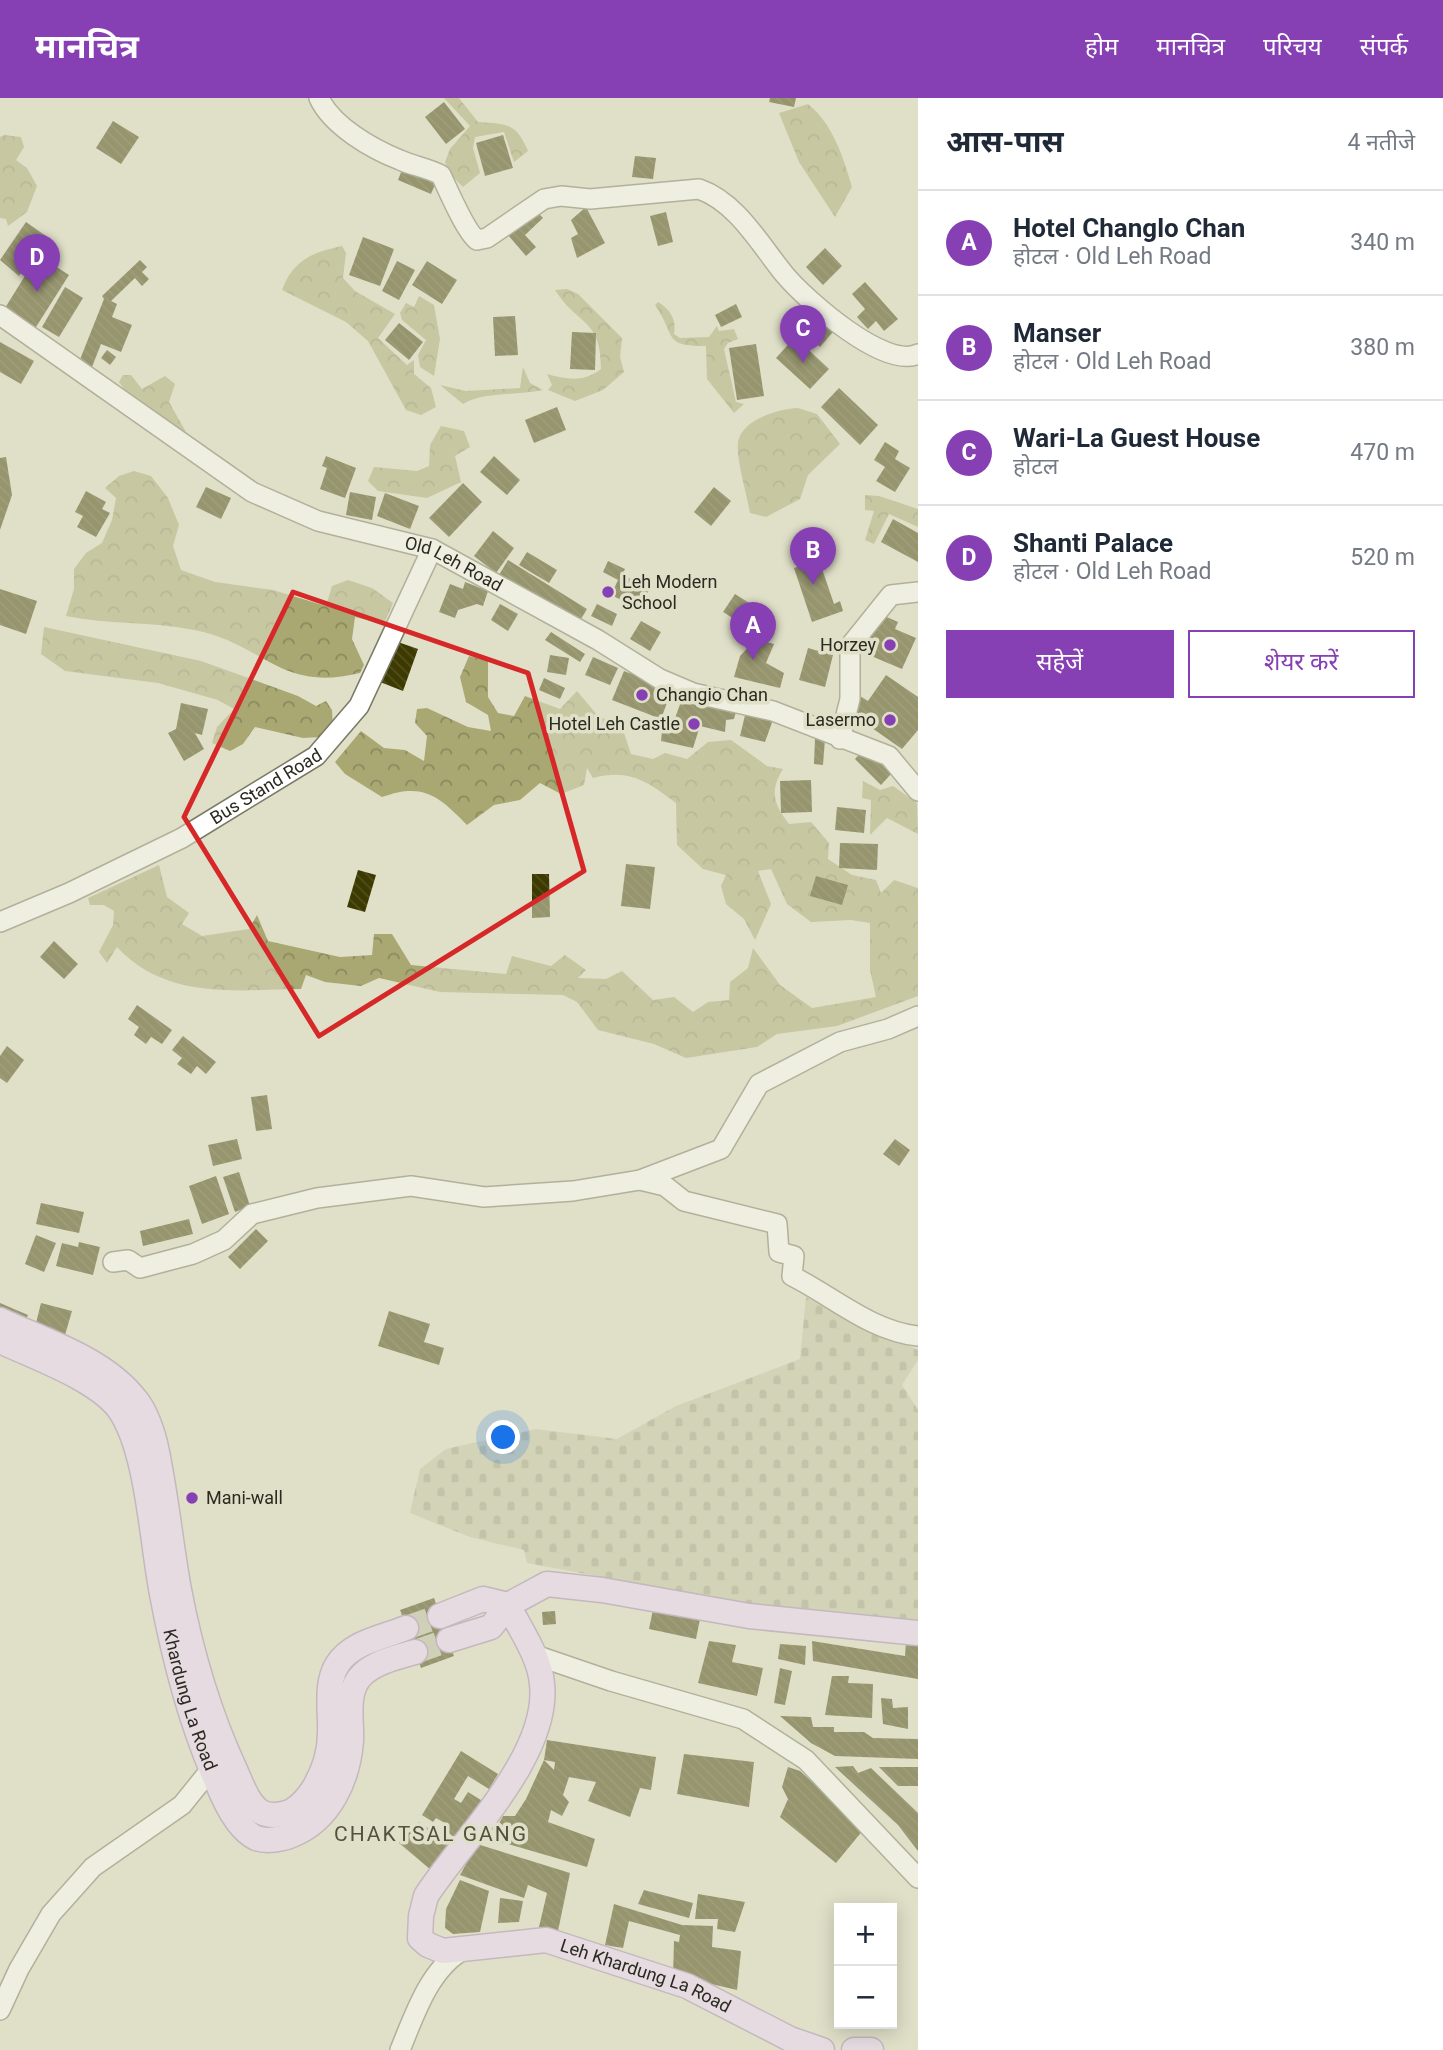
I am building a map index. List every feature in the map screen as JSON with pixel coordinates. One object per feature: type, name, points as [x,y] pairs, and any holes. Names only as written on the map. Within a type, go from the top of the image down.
[{"type":"main road","name":"Khardung La Road","points":[[0,1320],[70,1363],[118,1408],[129,1426],[141,1468],[170,1635],[194,1724],[211,1769],[231,1810],[244,1828],[257,1839],[292,1835],[309,1826],[325,1812],[348,1770],[351,1702],[360,1676],[378,1665],[415,1652]]},
{"type":"main road","name":"Khardung La Road","points":[[0,1341],[113,1378],[136,1399],[146,1416],[160,1466],[179,1590],[196,1665],[216,1729],[251,1801],[261,1812],[273,1816],[292,1811],[309,1796],[319,1780],[326,1762],[331,1735],[329,1688],[337,1665],[350,1652],[369,1641],[406,1628]]},
{"type":"main road","points":[[449,1640],[491,1627],[508,1605],[547,1584],[602,1590],[749,1616],[918,1633]]},
{"type":"main road","points":[[440,1616],[483,1599],[508,1605]]},
{"type":"main road","name":"Leh Khardung La Road","points":[[508,1605],[542,1681],[539,1722],[518,1767],[426,1896],[421,1916],[420,1938],[428,1945],[443,1951],[546,1940],[688,1986],[778,2034],[822,2050]]},
{"type":"main road","points":[[854,2050],[871,2050]]},
{"type":"street","points":[[319,98],[335,120],[372,145],[441,176],[468,234],[477,240],[487,238],[544,199],[590,199],[699,189],[712,193],[724,203],[770,252],[798,289],[841,325],[893,356],[912,357],[918,354]]},
{"type":"street","name":"Old Leh Road","points":[[0,315],[252,492],[318,521],[432,549],[598,640],[660,679],[693,693],[773,711],[889,756],[918,791]]},
{"type":"street","name":"Bus Stand Road","points":[[0,922],[69,893],[182,838],[316,756],[359,706],[432,549]]},
{"type":"street","points":[[840,739],[850,699],[850,646],[891,595],[918,592]]},
{"type":"street","points":[[113,1262],[128,1260],[139,1268],[193,1254],[224,1240],[252,1214],[317,1198],[411,1186],[484,1197],[572,1191],[640,1180],[721,1149],[759,1084],[840,1042],[888,1029],[918,1016]]},
{"type":"street","points":[[640,1180],[665,1186],[684,1201],[777,1224],[779,1252],[794,1256],[792,1276],[873,1323],[898,1334],[918,1336]]},
{"type":"street","points":[[532,1654],[611,1681],[743,1718],[806,1760],[918,1878]]},
{"type":"street","points":[[0,2010],[45,1925],[68,1895],[93,1867],[182,1805],[211,1769]]},
{"type":"street","points":[[400,2050],[431,1982],[455,1954],[472,1946]]},
{"type":"highlighted area","points":[[293,592],[528,673],[584,871],[319,1036],[184,817]]},
{"type":"green space","points":[[444,98],[459,98],[478,122],[497,123],[515,130],[528,151],[514,162],[504,132],[475,137],[473,148],[480,173],[463,187],[451,175],[445,162],[450,149],[470,126]]},
{"type":"green space","points":[[808,104],[831,131],[852,187],[835,217],[799,162],[779,113]]},
{"type":"green space","points":[[0,137],[21,137],[24,147],[16,160],[27,168],[37,186],[27,212],[8,226],[6,219],[0,218]]},
{"type":"green space","points":[[342,246],[346,253],[343,278],[355,291],[395,314],[378,338],[407,365],[414,360],[414,374],[431,388],[436,407],[421,415],[406,410],[368,341],[346,322],[282,290],[298,264],[322,251]]},
{"type":"green space","points":[[567,289],[578,294],[622,338],[620,357],[624,372],[603,390],[575,401],[548,390],[552,385],[547,374],[569,378],[588,376],[601,369],[600,352],[593,331],[555,290]]},
{"type":"green space","points":[[419,296],[434,305],[440,339],[434,376],[420,367],[418,355],[426,340],[402,320],[400,313],[406,303],[414,307]]},
{"type":"green space","points":[[658,302],[672,315],[674,334],[680,338],[709,337],[717,326],[719,331],[734,329],[738,339],[728,343],[724,349],[736,402],[744,404],[734,413],[707,379],[706,346],[683,344],[672,338],[655,305]]},
{"type":"green space","points":[[523,367],[530,383],[543,390],[491,395],[463,404],[440,385],[466,391],[520,388]]},
{"type":"green space","points":[[123,375],[131,375],[142,389],[165,376],[175,384],[169,402],[186,432],[185,441],[135,404],[119,382]]},
{"type":"green space","points":[[798,408],[817,414],[840,444],[808,475],[800,499],[766,517],[750,513],[739,458],[738,442],[741,434],[746,427],[762,417],[781,410]]},
{"type":"green space","points":[[441,426],[464,431],[470,447],[455,456],[461,482],[427,498],[378,491],[368,481],[374,467],[417,471],[429,466],[430,445]]},
{"type":"green space","points":[[134,471],[151,476],[168,498],[179,525],[173,546],[181,570],[215,582],[273,590],[326,606],[332,586],[348,580],[372,588],[393,603],[384,624],[355,617],[352,639],[364,665],[360,673],[310,677],[290,672],[218,636],[194,630],[66,616],[74,589],[74,569],[86,553],[102,543],[112,520],[116,498],[105,488],[119,476]]},
{"type":"green space","points":[[865,495],[879,496],[918,509],[918,527],[889,514],[874,544],[865,540],[874,511],[865,510]]},
{"type":"green space","points":[[44,627],[201,661],[298,696],[316,706],[326,701],[332,710],[333,726],[321,737],[303,738],[255,727],[243,744],[230,751],[212,743],[217,727],[234,709],[218,700],[158,683],[65,671],[41,654]]},
{"type":"green space","points":[[469,656],[488,660],[488,697],[498,713],[514,716],[525,696],[560,709],[577,691],[598,716],[622,727],[631,754],[653,759],[665,753],[687,759],[708,742],[731,740],[767,766],[783,769],[775,791],[780,810],[789,824],[811,822],[829,843],[828,859],[852,875],[876,880],[881,893],[894,880],[918,888],[918,996],[837,1026],[777,1034],[757,1047],[686,1058],[654,1044],[598,1030],[577,1002],[563,995],[440,992],[379,978],[361,986],[325,982],[306,975],[301,989],[227,990],[179,984],[157,976],[136,964],[117,947],[107,963],[99,952],[113,925],[114,911],[104,905],[90,905],[88,898],[159,865],[167,897],[189,913],[182,924],[202,936],[249,929],[257,915],[268,941],[340,957],[372,955],[374,934],[392,934],[411,965],[506,974],[512,956],[551,966],[565,955],[586,970],[578,978],[606,979],[622,971],[653,1000],[674,997],[693,1012],[708,1002],[729,1000],[730,982],[748,968],[753,948],[780,985],[812,1008],[876,997],[870,970],[870,923],[851,920],[811,922],[787,904],[771,869],[758,871],[771,904],[755,940],[744,919],[726,904],[721,886],[726,875],[703,869],[677,845],[676,803],[638,779],[618,775],[593,778],[587,768],[584,785],[561,794],[540,783],[520,800],[494,805],[467,825],[448,806],[429,794],[409,791],[382,797],[345,774],[335,762],[361,731],[384,748],[405,750],[424,761],[427,736],[415,723],[417,709],[427,708],[468,727],[491,731],[488,715],[466,702],[460,677]]},
{"type":"green space","points":[[863,781],[880,790],[893,786],[917,803],[918,834],[887,818],[870,835],[871,800],[862,798]]},
{"type":"green space","points":[[806,1297],[918,1350],[918,1360],[902,1385],[918,1410],[918,1624],[746,1604],[527,1563],[524,1550],[470,1537],[410,1513],[420,1469],[446,1449],[536,1429],[617,1439],[676,1406],[800,1359]]},
{"type":"building","points":[[770,98],[796,98],[794,107],[769,102]]},
{"type":"building","points":[[444,102],[465,129],[446,144],[425,117]]},
{"type":"building","points":[[113,121],[139,137],[121,164],[96,148]]},
{"type":"building","points":[[503,135],[513,168],[485,176],[476,143]]},
{"type":"building","points":[[635,156],[656,158],[653,179],[632,177]]},
{"type":"building","points":[[403,167],[436,182],[431,194],[398,180]]},
{"type":"building","points":[[586,207],[605,243],[577,258],[571,238],[578,234],[571,220]]},
{"type":"building","points":[[535,210],[543,218],[525,235],[536,247],[526,256],[508,235]]},
{"type":"building","points":[[666,212],[673,242],[658,246],[650,216]]},
{"type":"building","points":[[26,222],[46,236],[19,276],[0,260]]},
{"type":"building","points":[[363,237],[394,249],[380,286],[349,275]]},
{"type":"building","points":[[825,248],[842,266],[823,285],[806,267]]},
{"type":"building","points":[[140,260],[147,267],[142,272],[149,279],[142,286],[135,278],[111,301],[117,304],[112,317],[132,325],[121,352],[101,344],[92,367],[79,362],[104,299],[102,296]]},
{"type":"building","points":[[47,261],[69,275],[36,327],[5,308],[28,271],[37,276]]},
{"type":"building","points":[[397,261],[415,270],[399,300],[382,291]]},
{"type":"building","points":[[427,261],[457,280],[442,304],[412,285]]},
{"type":"building","points":[[865,282],[898,319],[884,331],[876,321],[868,329],[857,317],[865,309],[852,294]]},
{"type":"building","points":[[65,287],[83,298],[59,337],[42,327]]},
{"type":"building","points":[[736,304],[742,317],[721,327],[715,315]]},
{"type":"building","points":[[818,309],[838,326],[820,347],[800,330]]},
{"type":"building","points":[[515,316],[518,355],[495,356],[493,317]]},
{"type":"building","points":[[399,323],[423,342],[409,360],[385,340]]},
{"type":"building","points":[[572,332],[596,333],[595,370],[570,369]]},
{"type":"building","points":[[795,337],[829,369],[810,389],[776,358]]},
{"type":"building","points":[[0,342],[34,361],[21,384],[0,372]]},
{"type":"building","points":[[756,344],[764,396],[737,400],[729,348]]},
{"type":"building","points":[[107,350],[116,357],[110,365],[101,358]]},
{"type":"building","points":[[839,388],[878,425],[860,445],[821,407]]},
{"type":"building","points":[[557,407],[566,430],[534,443],[525,420]]},
{"type":"building","points":[[885,442],[899,451],[895,459],[910,468],[895,492],[876,481],[885,467],[874,460]]},
{"type":"building","points":[[326,456],[356,468],[345,498],[320,489],[327,468],[322,466]]},
{"type":"building","points":[[494,456],[520,480],[507,495],[480,472]]},
{"type":"building","points":[[6,457],[12,495],[0,530],[0,458]]},
{"type":"building","points":[[463,483],[482,502],[449,537],[429,518]]},
{"type":"building","points":[[206,487],[231,498],[221,519],[196,507]]},
{"type":"building","points":[[714,487],[731,501],[711,526],[694,512]]},
{"type":"building","points":[[86,491],[106,502],[102,509],[110,513],[96,537],[77,527],[83,516],[75,512]]},
{"type":"building","points":[[350,492],[376,497],[372,520],[346,515]]},
{"type":"building","points":[[385,493],[419,506],[410,529],[377,516]]},
{"type":"building","points":[[893,519],[918,533],[918,562],[881,542]]},
{"type":"building","points":[[493,531],[514,548],[496,573],[474,556]]},
{"type":"building","points":[[527,552],[557,570],[549,583],[519,565]]},
{"type":"building","points":[[508,560],[587,609],[578,624],[499,575]]},
{"type":"building","points":[[819,560],[834,604],[840,601],[843,611],[812,622],[794,568]]},
{"type":"building","points":[[608,561],[625,569],[622,575],[650,588],[640,609],[611,595],[618,580],[603,572]]},
{"type":"building","points":[[465,582],[488,591],[483,606],[477,604],[458,610],[455,618],[439,612],[450,584],[463,589]]},
{"type":"building","points":[[0,589],[37,601],[26,634],[0,625]]},
{"type":"building","points":[[735,594],[765,613],[753,631],[723,612]]},
{"type":"building","points":[[500,604],[518,614],[508,631],[491,620]]},
{"type":"building","points":[[597,604],[617,614],[612,626],[591,616]]},
{"type":"building","name":"Horzey","points":[[880,614],[898,622],[895,629],[916,638],[902,669],[864,653]]},
{"type":"building","points":[[641,621],[661,632],[650,651],[630,639]]},
{"type":"building","points":[[551,632],[585,654],[580,662],[545,640]]},
{"type":"building","points":[[756,639],[774,644],[766,663],[784,673],[780,688],[734,677],[740,656]]},
{"type":"building","points":[[395,641],[418,649],[403,691],[380,682]]},
{"type":"building","points":[[808,648],[833,655],[825,687],[799,680]]},
{"type":"building","points":[[550,655],[569,658],[566,675],[547,672]]},
{"type":"building","points":[[593,657],[618,668],[610,685],[585,675]]},
{"type":"building","name":"Changio Chan","points":[[624,671],[672,689],[661,719],[612,700]]},
{"type":"building","name":"Lasermo","points":[[886,675],[918,697],[918,730],[902,749],[849,712],[860,696],[868,701]]},
{"type":"building","points":[[544,678],[565,688],[560,699],[539,690]]},
{"type":"building","name":"Hotel Leh Castle","points":[[683,696],[737,708],[734,719],[726,720],[725,732],[700,726],[693,748],[661,741],[663,721],[674,721]]},
{"type":"building","points":[[181,703],[208,709],[202,735],[195,733],[204,749],[184,761],[168,733],[176,729]]},
{"type":"building","points":[[746,711],[774,717],[765,742],[740,736]]},
{"type":"building","points":[[815,738],[825,739],[823,765],[814,764]]},
{"type":"building","points":[[865,748],[891,774],[881,785],[855,759]]},
{"type":"building","points":[[811,780],[812,812],[781,813],[780,781]]},
{"type":"building","points":[[837,807],[866,810],[864,833],[835,830]]},
{"type":"building","points":[[840,843],[878,844],[877,870],[839,868]]},
{"type":"building","points":[[626,864],[655,867],[650,909],[621,906]]},
{"type":"building","points":[[358,870],[376,875],[365,912],[347,907]]},
{"type":"building","points":[[532,874],[549,874],[550,917],[532,918]]},
{"type":"building","points":[[816,876],[848,885],[842,905],[810,896]]},
{"type":"building","points":[[54,941],[78,964],[64,979],[40,957]]},
{"type":"building","points":[[137,1005],[172,1030],[162,1044],[151,1037],[146,1044],[134,1035],[139,1027],[128,1019]]},
{"type":"building","points":[[183,1036],[216,1062],[206,1074],[197,1066],[191,1074],[177,1064],[182,1058],[172,1050]]},
{"type":"building","points":[[7,1046],[24,1060],[7,1083],[0,1078],[0,1056]]},
{"type":"building","points":[[267,1095],[272,1129],[256,1131],[251,1097]]},
{"type":"building","points":[[237,1139],[242,1159],[213,1166],[208,1145]]},
{"type":"building","points":[[895,1139],[910,1150],[899,1166],[883,1154]]},
{"type":"building","points":[[239,1172],[250,1206],[235,1212],[223,1177]]},
{"type":"building","points":[[216,1176],[229,1214],[202,1224],[189,1186]]},
{"type":"building","points":[[41,1203],[84,1212],[79,1233],[36,1224]]},
{"type":"building","points":[[189,1219],[193,1234],[143,1246],[140,1231]]},
{"type":"building","points":[[256,1229],[268,1241],[240,1269],[228,1257]]},
{"type":"building","points":[[36,1235],[56,1243],[44,1272],[25,1264]]},
{"type":"building","points":[[79,1242],[100,1247],[93,1275],[56,1266],[62,1243],[78,1247]]},
{"type":"building","points":[[0,1303],[28,1315],[25,1322],[0,1311]]},
{"type":"building","points":[[41,1303],[72,1311],[65,1335],[35,1327]]},
{"type":"building","points":[[389,1311],[430,1324],[424,1342],[444,1348],[439,1365],[378,1346]]},
{"type":"building","points":[[434,1598],[454,1656],[421,1668],[400,1610]]},
{"type":"building","points":[[654,1605],[701,1614],[696,1639],[649,1629]]},
{"type":"building","points":[[555,1611],[556,1624],[543,1625],[542,1612]]},
{"type":"building","points":[[709,1641],[736,1645],[732,1662],[763,1668],[757,1696],[698,1683]]},
{"type":"building","points":[[812,1641],[905,1656],[906,1642],[918,1643],[918,1679],[813,1661]]},
{"type":"building","points":[[780,1644],[806,1646],[805,1665],[778,1659]]},
{"type":"building","points":[[780,1668],[792,1671],[785,1705],[774,1703]]},
{"type":"building","points":[[832,1676],[849,1676],[848,1683],[873,1684],[872,1718],[825,1715]]},
{"type":"building","points":[[881,1698],[892,1699],[893,1708],[908,1707],[908,1729],[883,1724]]},
{"type":"building","points":[[780,1716],[811,1717],[813,1727],[834,1727],[834,1732],[864,1732],[873,1738],[918,1739],[918,1759],[835,1756],[811,1743]]},
{"type":"building","points":[[547,1740],[656,1757],[651,1790],[640,1788],[630,1817],[588,1801],[596,1782],[569,1777],[563,1795],[569,1802],[562,1816],[551,1810],[548,1822],[595,1839],[587,1867],[491,1839],[503,1816],[515,1816],[544,1760]],"holes":[[[544,1760],[555,1762],[554,1770]]]},
{"type":"building","points":[[461,1751],[498,1774],[489,1789],[468,1776],[454,1799],[461,1803],[468,1792],[484,1802],[460,1841],[444,1830],[448,1825],[436,1818],[433,1822],[422,1815]]},
{"type":"building","points":[[684,1754],[754,1762],[749,1807],[677,1794]]},
{"type":"building","points":[[853,1766],[858,1773],[871,1768],[918,1813],[918,1851],[898,1825],[835,1767]]},
{"type":"building","points":[[788,1767],[800,1771],[864,1829],[836,1863],[780,1817],[788,1799],[782,1787]]},
{"type":"building","points":[[879,1767],[918,1767],[918,1786],[898,1786]]},
{"type":"building","points":[[419,1822],[455,1847],[437,1875],[399,1843]]},
{"type":"building","points":[[477,1844],[570,1873],[558,1931],[539,1927],[547,1893],[528,1885],[524,1898],[460,1875]]},
{"type":"building","points":[[460,1880],[489,1891],[480,1932],[453,1934],[445,1928],[446,1909]]},
{"type":"building","points":[[644,1890],[693,1903],[689,1918],[638,1904]]},
{"type":"building","points":[[698,1894],[745,1902],[735,1932],[717,1929],[718,1919],[695,1919]]},
{"type":"building","points":[[500,1898],[523,1901],[519,1922],[498,1923]]},
{"type":"building","points":[[614,1904],[682,1925],[713,1926],[712,1947],[741,1951],[737,1990],[673,1975],[674,1941],[679,1942],[680,1935],[629,1921],[623,1948],[605,1945]]},
{"type":"tunnel","points":[[406,1628],[440,1616]]},
{"type":"tunnel","points":[[415,1652],[449,1640]]},
{"type":"place","name":"Shanti Palace","points":[[37,292]]},
{"type":"place","name":"Wari-La Guest House","points":[[803,363]]},
{"type":"place","name":"Manser","points":[[813,585]]},
{"type":"place","name":"Leh Modern School","points":[[608,592]]},
{"type":"place","name":"Horzey","points":[[890,645]]},
{"type":"place","name":"Hotel Changlo Chan","points":[[753,660]]},
{"type":"place","name":"Changio Chan","points":[[642,695]]},
{"type":"place","name":"Lasermo","points":[[890,720]]},
{"type":"place","name":"Hotel Leh Castle","points":[[694,724]]},
{"type":"place","name":"Mani-wall","points":[[192,1498]]},
{"type":"district","name":"CHAKTSAL GANG","points":[[431,1834]]}]
